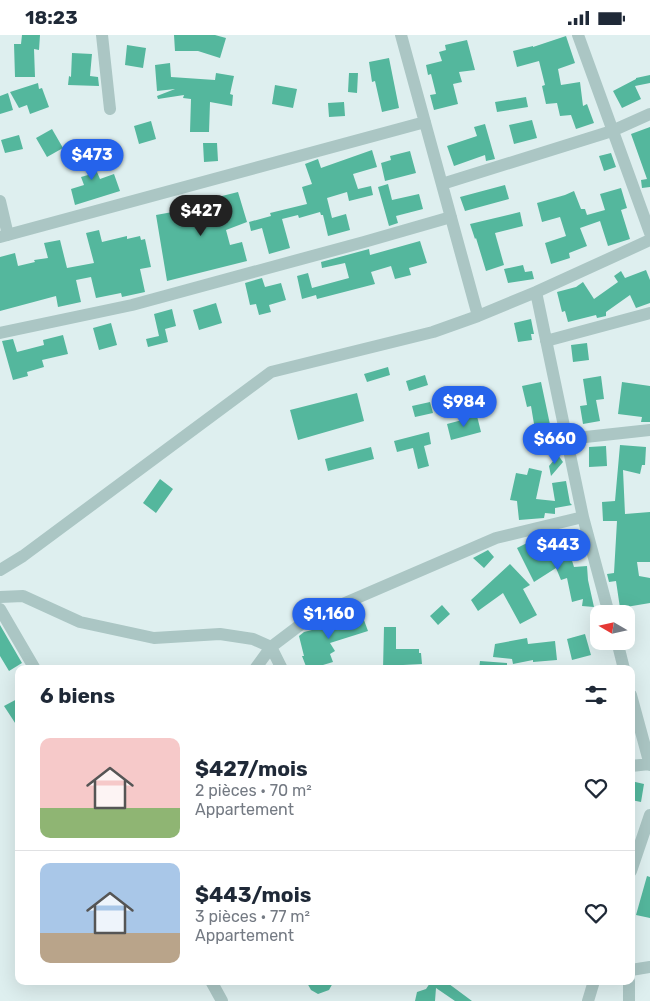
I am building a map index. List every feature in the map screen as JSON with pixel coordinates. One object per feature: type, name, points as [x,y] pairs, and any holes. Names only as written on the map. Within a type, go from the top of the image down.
[{"type":"street","points":[[102,35],[110,109]]},
{"type":"street","points":[[578,35],[650,233]]},
{"type":"street","points":[[403,36],[478,316]]},
{"type":"street","points":[[442,184],[612,131],[650,115]]},
{"type":"street","points":[[0,201],[4,236],[425,122]]},
{"type":"street","points":[[0,333],[132,305],[364,243],[451,217]]},
{"type":"street","points":[[0,570],[23,556],[271,371],[433,332],[536,292],[650,240]]},
{"type":"street","points":[[536,292],[584,517],[608,605]]},
{"type":"street","points":[[546,341],[650,313]]},
{"type":"street","points":[[567,439],[650,430]]},
{"type":"street","points":[[258,665],[271,647],[308,619],[496,537],[584,517]]},
{"type":"street","points":[[0,597],[23,596],[80,622],[154,638],[220,634],[252,639],[271,647],[280,665]]},
{"type":"street","points":[[0,609],[33,665]]},
{"type":"street","points":[[619,650],[623,665]]},
{"type":"street","points":[[635,710],[650,765],[635,767]]},
{"type":"street","points":[[635,859],[650,815]]},
{"type":"street","points":[[635,969],[650,967]]},
{"type":"street","points":[[213,985],[222,1001]]},
{"type":"street","points":[[588,1001],[593,985]]},
{"type":"street","points":[[629,985],[629,1001]]},
{"type":"building","points":[[22,35],[40,35],[39,50],[34,49],[35,77],[15,77],[14,44],[21,44]]},
{"type":"building","points":[[174,35],[215,35],[226,38],[220,58],[198,51],[175,51]]},
{"type":"building","points":[[566,36],[575,63],[558,69],[561,85],[580,82],[583,106],[587,104],[594,123],[576,129],[571,115],[560,116],[557,103],[546,104],[542,86],[545,85],[539,61],[517,67],[513,51],[533,47]]},
{"type":"building","points":[[467,40],[475,70],[459,72],[462,82],[453,84],[458,104],[434,110],[430,95],[436,94],[431,74],[428,75],[426,65],[442,61],[439,52],[446,50],[445,45]]},
{"type":"building","points":[[127,45],[146,48],[143,68],[125,65]]},
{"type":"building","points":[[72,53],[92,54],[90,76],[98,77],[99,86],[68,85],[69,76],[71,77]]},
{"type":"building","points":[[389,58],[399,108],[382,112],[375,81],[372,82],[369,62]]},
{"type":"building","points":[[170,63],[171,77],[215,80],[216,73],[234,76],[230,94],[233,95],[232,106],[210,102],[209,132],[190,132],[191,99],[183,98],[184,95],[158,99],[157,96],[175,89],[157,91],[155,65]]},
{"type":"building","points":[[349,73],[358,73],[357,93],[348,92]]},
{"type":"building","points":[[650,75],[650,83],[635,86],[641,99],[622,108],[613,91],[636,78]]},
{"type":"building","points":[[38,83],[39,89],[42,88],[49,107],[30,114],[27,105],[19,108],[10,92]]},
{"type":"building","points":[[275,85],[297,89],[293,108],[272,104]]},
{"type":"building","points":[[8,93],[13,110],[0,114],[0,96]]},
{"type":"building","points":[[526,97],[528,107],[497,112],[495,102]]},
{"type":"building","points":[[344,102],[345,116],[329,117],[328,103]]},
{"type":"building","points":[[532,120],[537,138],[514,144],[509,125]]},
{"type":"building","points":[[151,121],[156,139],[139,144],[134,126]]},
{"type":"building","points":[[485,124],[495,159],[486,161],[485,155],[454,166],[447,146],[477,136],[474,127]]},
{"type":"building","points":[[650,127],[650,187],[642,188],[641,180],[647,179],[631,134]]},
{"type":"building","points":[[52,129],[63,148],[47,157],[36,138]]},
{"type":"building","points":[[19,135],[23,149],[5,153],[1,140]]},
{"type":"building","points":[[203,143],[217,143],[218,161],[204,162]]},
{"type":"building","points":[[82,147],[84,153],[88,151],[100,179],[114,174],[120,191],[75,205],[71,189],[84,185],[81,177],[88,175],[80,157],[72,160],[69,152]]},
{"type":"building","points":[[372,150],[377,167],[353,174],[358,189],[371,186],[373,195],[349,201],[347,192],[327,198],[332,218],[346,214],[350,230],[328,236],[323,215],[320,212],[299,218],[298,215],[282,219],[290,248],[269,254],[262,228],[251,231],[249,222],[271,216],[270,213],[307,204],[302,187],[312,184],[305,164],[318,159],[321,168]]},
{"type":"building","points":[[410,151],[416,173],[385,181],[381,163],[391,160],[390,156]]},
{"type":"building","points":[[611,153],[616,167],[604,171],[599,156]]},
{"type":"building","points":[[388,184],[392,200],[419,194],[423,209],[396,216],[398,223],[389,226],[378,187]]},
{"type":"building","points":[[505,185],[509,199],[465,211],[460,197]]},
{"type":"building","points":[[621,188],[627,208],[621,210],[630,239],[608,246],[600,221],[580,228],[587,246],[569,253],[570,258],[551,264],[545,243],[566,236],[560,217],[542,222],[537,203],[574,191],[581,209],[585,209],[587,215],[605,210],[600,194]]},
{"type":"building","points":[[238,192],[247,222],[226,230],[230,245],[242,242],[247,261],[167,281],[156,215],[178,211],[177,206],[219,200],[218,197]]},
{"type":"building","points":[[520,212],[523,226],[495,233],[504,265],[486,271],[470,224]]},
{"type":"building","points":[[99,230],[102,242],[127,236],[127,239],[140,236],[141,240],[145,239],[151,267],[140,269],[145,292],[122,297],[121,293],[96,298],[91,277],[76,280],[81,302],[58,307],[56,296],[0,311],[0,257],[15,253],[18,266],[35,262],[34,260],[48,258],[44,243],[60,240],[67,268],[94,263],[86,233]]},
{"type":"building","points":[[420,241],[427,263],[409,268],[411,275],[395,279],[391,266],[371,272],[375,284],[317,299],[316,295],[302,299],[297,276],[308,273],[312,288],[349,278],[345,263],[322,268],[321,262],[369,249],[370,255]]},
{"type":"building","points":[[523,265],[525,272],[532,271],[534,279],[508,283],[504,269]]},
{"type":"building","points":[[646,270],[650,280],[650,303],[636,308],[630,295],[606,312],[606,316],[597,318],[596,315],[568,322],[565,311],[562,312],[557,292],[576,287],[583,282],[594,299],[618,282],[614,276],[621,271],[625,278]]},
{"type":"building","points":[[262,278],[265,287],[281,283],[286,300],[269,305],[271,312],[259,315],[256,304],[250,305],[245,283]]},
{"type":"building","points":[[216,303],[222,323],[199,330],[193,310]]},
{"type":"building","points":[[172,309],[176,326],[165,329],[168,342],[148,347],[146,339],[159,336],[154,314]]},
{"type":"building","points":[[531,319],[534,334],[531,334],[532,340],[518,342],[514,323]]},
{"type":"building","points":[[111,323],[117,345],[99,350],[93,328]]},
{"type":"building","points":[[63,335],[68,354],[42,360],[44,367],[27,372],[28,376],[13,380],[2,341],[13,339],[17,352],[44,345],[43,340]]},
{"type":"building","points":[[587,343],[589,360],[573,362],[571,345]]},
{"type":"building","points":[[388,367],[390,375],[367,382],[364,374]]},
{"type":"building","points":[[425,375],[428,385],[409,391],[406,381]]},
{"type":"building","points":[[601,376],[604,399],[596,400],[600,421],[583,424],[580,406],[587,405],[583,379]]},
{"type":"building","points":[[541,382],[552,434],[536,436],[531,406],[527,407],[522,386]]},
{"type":"building","points":[[622,382],[650,386],[650,422],[641,422],[642,417],[618,414]]},
{"type":"building","points":[[357,393],[364,421],[298,440],[290,410]]},
{"type":"building","points":[[430,402],[433,413],[415,417],[412,406]]},
{"type":"building","points":[[477,416],[481,432],[451,440],[447,424]]},
{"type":"building","points":[[429,432],[431,444],[424,446],[429,466],[418,469],[413,448],[397,452],[394,441]]},
{"type":"building","points":[[620,445],[646,447],[645,465],[642,465],[640,474],[623,470],[625,514],[650,512],[650,562],[637,562],[639,576],[650,578],[650,603],[635,606],[620,605],[616,581],[609,582],[607,574],[614,573],[617,521],[603,521],[602,502],[615,501]]},
{"type":"building","points":[[606,446],[607,466],[589,467],[589,447]]},
{"type":"building","points":[[371,447],[374,459],[328,471],[325,459]]},
{"type":"building","points":[[558,455],[563,462],[551,476],[549,466]]},
{"type":"building","points":[[529,468],[542,471],[536,499],[555,501],[552,483],[566,481],[572,505],[555,508],[555,514],[545,513],[544,518],[519,520],[517,501],[510,500],[516,473],[527,475]]},
{"type":"building","points":[[160,479],[173,489],[156,513],[143,503]]},
{"type":"building","points":[[533,540],[542,558],[568,548],[574,567],[587,566],[594,605],[582,606],[583,599],[572,602],[567,578],[561,580],[556,568],[534,582],[517,548]]},
{"type":"building","points":[[488,550],[494,557],[484,568],[473,558]]},
{"type":"building","points":[[510,564],[530,585],[523,589],[537,615],[520,624],[503,593],[478,611],[471,600]]},
{"type":"building","points":[[442,605],[450,614],[438,625],[430,616]]},
{"type":"building","points":[[361,612],[368,631],[330,643],[335,651],[330,654],[333,662],[323,665],[305,665],[299,636],[304,632],[349,619],[348,615]]},
{"type":"building","points":[[0,625],[22,663],[15,665],[15,667],[9,671],[0,656]]},
{"type":"building","points":[[384,627],[396,627],[396,649],[419,649],[422,664],[383,665]]},
{"type":"building","points":[[585,634],[591,655],[572,660],[567,639]]},
{"type":"building","points":[[527,638],[528,644],[555,641],[557,660],[533,662],[533,660],[513,664],[512,659],[493,657],[495,644]]},
{"type":"building","points":[[480,661],[507,663],[507,665],[480,665]]},
{"type":"building","points":[[15,700],[15,723],[4,706]]},
{"type":"building","points":[[635,782],[644,784],[641,802],[635,801]]},
{"type":"building","points":[[647,876],[650,877],[650,918],[636,915]]},
{"type":"building","points":[[308,985],[332,985],[329,990],[318,994],[311,990]]},
{"type":"building","points":[[429,985],[450,985],[472,1001],[455,1001],[436,988],[435,1001],[415,1001],[417,992],[426,989]]}]
